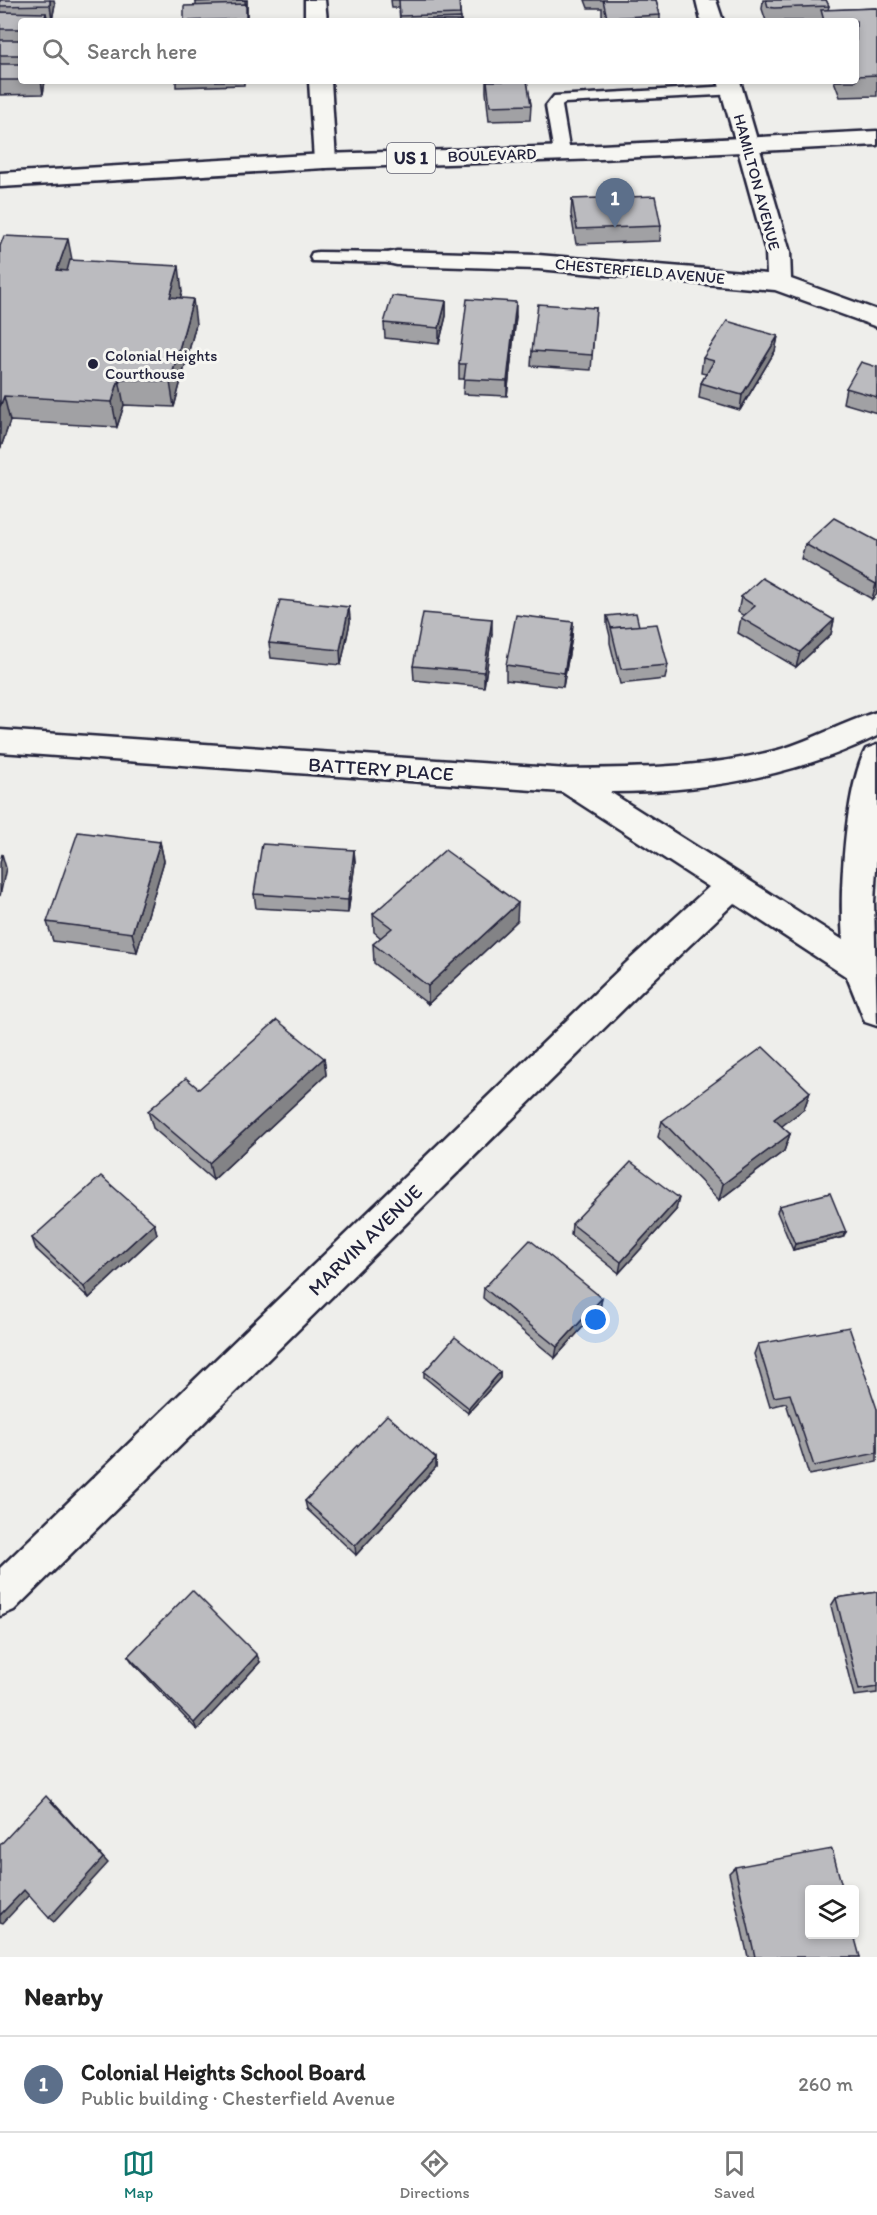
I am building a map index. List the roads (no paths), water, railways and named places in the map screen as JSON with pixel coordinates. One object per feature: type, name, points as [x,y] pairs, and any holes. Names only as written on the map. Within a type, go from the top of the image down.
[{"type":"street","points":[[315,0],[316,18]]},
{"type":"street","points":[[706,0],[711,18]]},
{"type":"street","points":[[320,84],[325,161]]},
{"type":"street","name":"HAMILTON AVENUE","points":[[730,86],[778,252],[779,284]]},
{"type":"street","name":"BOULEVARD","points":[[0,180],[325,161],[562,153],[877,138]]},
{"type":"street","name":"CHESTERFIELD AVENUE","points":[[397,258],[538,262],[779,284],[877,319]]},
{"type":"street","points":[[568,781],[675,779],[736,770],[805,753],[859,733],[877,723]]},
{"type":"street","name":"BATTERY PLACE","points":[[0,741],[568,781],[862,969]]},
{"type":"street","points":[[877,757],[866,811],[856,897],[862,969],[877,1012]]},
{"type":"street","name":"MARVIN AVENUE","points":[[0,1596],[638,973],[732,885]]},
{"type":"lane","points":[[562,153],[554,106],[559,99],[730,86]]},
{"type":"lane","points":[[318,257],[397,258]]},
{"type":"place","name":"Colonial Heights School Board","points":[[615,228]]},
{"type":"place","name":"Colonial Heights Courthouse","points":[[93,364]]}]
